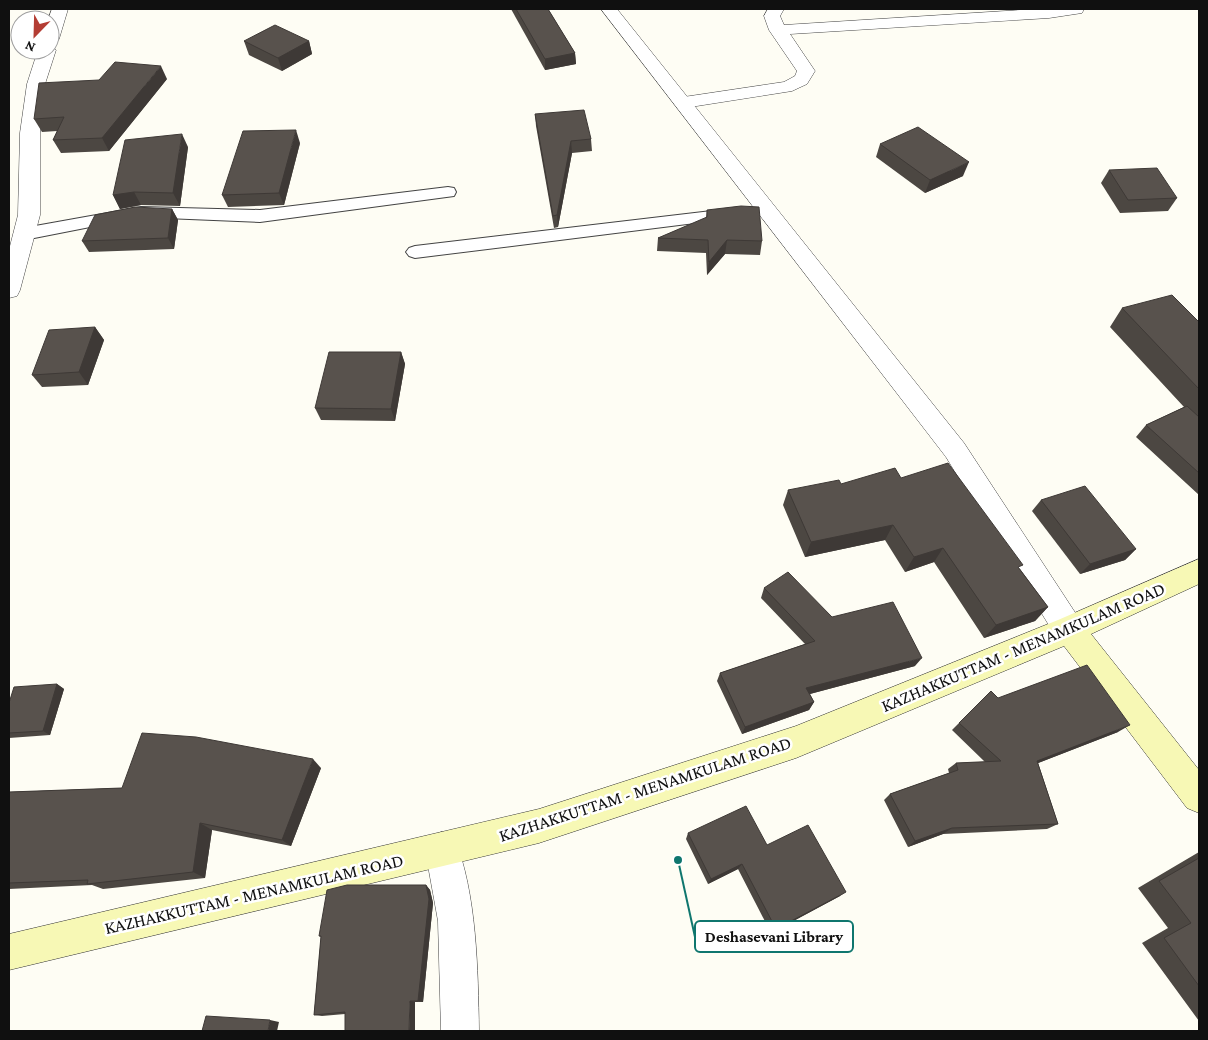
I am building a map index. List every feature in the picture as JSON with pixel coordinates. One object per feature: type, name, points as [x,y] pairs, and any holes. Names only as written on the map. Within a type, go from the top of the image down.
[{"type":"main road","name":"KAZHAKKUTTAM - MENAMKULAM ROAD","points":[[9,952],[539,826],[796,742],[1070,630],[1199,571]]},
{"type":"main road","points":[[1070,630],[1199,796]]},
{"type":"street","points":[[609,9],[768,209],[955,450],[1070,630]]},
{"type":"street","points":[[684,102],[797,84],[804,78],[806,71],[778,30],[772,16],[776,9]]},
{"type":"street","points":[[778,30],[1076,9]]},
{"type":"street","points":[[9,290],[29,215],[30,133],[36,84],[44,60]]},
{"type":"street","points":[[442,849],[456,921],[460,1031]]},
{"type":"lane","points":[[24,234],[141,212],[260,216],[448,192]]},
{"type":"lane","points":[[415,252],[768,209]]},
{"type":"building","points":[[516,9],[548,9],[575,53],[545,59]]},
{"type":"building","points":[[275,25],[309,41],[278,58],[244,41]]},
{"type":"building","points":[[115,62],[161,66],[102,138],[53,140],[64,117],[34,119],[39,83],[99,80]]},
{"type":"building","points":[[584,110],[591,139],[571,141],[557,215],[553,216],[535,114]]},
{"type":"building","points":[[918,127],[969,162],[930,180],[880,144]]},
{"type":"building","points":[[296,130],[279,193],[222,195],[243,131]]},
{"type":"building","points":[[182,134],[173,193],[134,192],[113,195],[125,140]]},
{"type":"building","points":[[1157,168],[1177,198],[1128,200],[1109,170]]},
{"type":"building","points":[[741,206],[759,207],[762,241],[727,240],[709,262],[708,240],[658,238],[707,217],[707,210]]},
{"type":"building","points":[[135,207],[172,209],[168,238],[82,241],[95,215]]},
{"type":"building","points":[[1172,295],[1199,322],[1199,389],[1122,308]]},
{"type":"building","points":[[95,327],[79,372],[32,375],[49,330]]},
{"type":"building","points":[[329,352],[401,352],[391,409],[315,408]]},
{"type":"building","points":[[1187,406],[1199,417],[1199,473],[1146,425]]},
{"type":"building","points":[[948,463],[1023,565],[1018,567],[1048,607],[996,625],[943,548],[914,557],[893,525],[811,542],[788,490],[839,480],[841,484],[895,468],[901,478]]},
{"type":"building","points":[[1085,486],[1136,549],[1090,564],[1041,500]]},
{"type":"building","points":[[788,572],[832,617],[893,602],[922,658],[806,688],[814,702],[745,727],[720,673],[815,641],[764,588]]},
{"type":"building","points":[[1087,665],[1130,725],[1037,761],[1058,824],[952,828],[915,841],[890,794],[958,770],[956,763],[1001,761],[959,723],[991,691],[998,698]]},
{"type":"building","points":[[57,684],[43,731],[9,733],[9,703],[14,687]]},
{"type":"building","points":[[142,733],[196,737],[313,759],[282,840],[200,823],[193,872],[87,884],[88,880],[9,883],[9,792],[122,788]]},
{"type":"building","points":[[746,806],[767,845],[808,825],[846,892],[776,929],[742,864],[711,879],[688,833]]},
{"type":"building","points":[[1199,858],[1199,986],[1164,938],[1191,923],[1159,881]]},
{"type":"building","points":[[347,885],[426,885],[429,899],[418,1001],[410,1001],[409,1031],[345,1031],[345,1012],[314,1015],[321,936],[319,936],[327,890]]},
{"type":"building","points":[[206,1016],[270,1020],[268,1031],[202,1031]]},
{"type":"place","name":"Deshasevani Library","points":[[678,860]]}]
